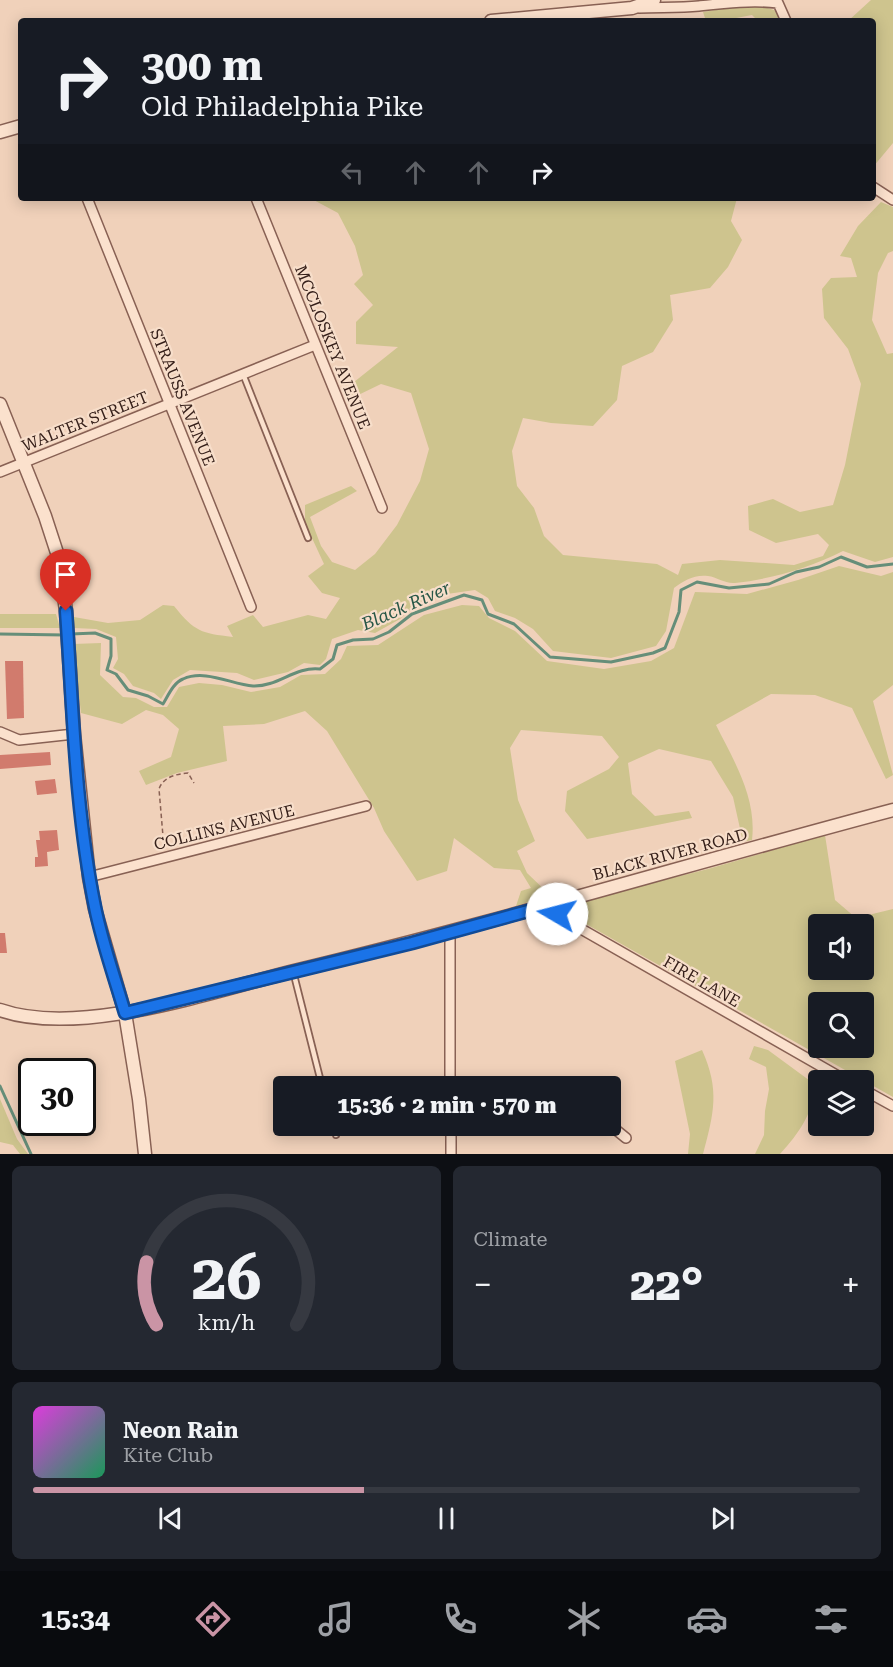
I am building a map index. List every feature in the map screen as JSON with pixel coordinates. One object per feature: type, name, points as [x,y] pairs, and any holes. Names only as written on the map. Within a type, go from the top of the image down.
[{"type":"street","points":[[632,9],[654,0]]},
{"type":"street","points":[[526,18],[749,0],[778,3],[785,18]]},
{"type":"street","points":[[0,132],[18,127]]},
{"type":"street","points":[[876,189],[893,200]]},
{"type":"street","name":"STRAUSS AVENUE","points":[[88,201],[251,607]]},
{"type":"street","name":"MCCLOSKEY AVENUE","points":[[257,201],[382,508]]},
{"type":"street","name":"WALTER STREET","points":[[0,472],[315,345]]},
{"type":"street","points":[[0,404],[59,559],[68,629],[74,734],[89,877],[95,909],[125,1013],[140,1099],[145,1154]]},
{"type":"street","points":[[0,732],[19,740],[74,734]]},
{"type":"street","name":"COLLINS AVENUE","points":[[89,877],[366,806]]},
{"type":"street","name":"BLACK RIVER ROAD","points":[[0,1010],[17,1016],[46,1019],[125,1013],[450,932],[893,810]]},
{"type":"street","name":"FIRE LANE","points":[[546,906],[569,922],[828,1070]]},
{"type":"street","points":[[450,932],[450,1076]]},
{"type":"street","points":[[874,1096],[893,1106]]},
{"type":"street","points":[[621,1134],[626,1138]]},
{"type":"street","points":[[450,1136],[451,1154]]},
{"type":"lane","points":[[243,374],[308,538]]},
{"type":"lane","points":[[293,971],[319,1076]]},
{"type":"path","points":[[164,858],[159,789],[161,783],[170,777],[189,773],[194,783]]},
{"type":"shaded area","points":[[871,0],[893,0],[893,143],[876,163],[876,18],[851,18]]},
{"type":"shaded area","points":[[741,6],[764,7],[777,11],[779,18],[755,18],[752,15],[736,18],[705,18],[703,12]]},
{"type":"shaded area","points":[[316,201],[736,201],[731,221],[742,240],[728,267],[710,288],[670,295],[673,320],[653,352],[622,366],[617,400],[593,426],[523,418],[512,451],[517,486],[534,508],[544,536],[563,555],[657,564],[678,575],[682,564],[720,560],[794,565],[823,556],[829,545],[818,534],[776,543],[749,530],[748,506],[773,499],[800,512],[833,505],[845,465],[861,384],[848,349],[824,318],[822,289],[831,278],[857,277],[851,258],[840,256],[858,226],[881,202],[893,207],[893,251],[888,253],[878,273],[872,320],[887,354],[893,353],[893,557],[875,562],[843,551],[804,568],[763,579],[731,583],[708,576],[698,576],[674,588],[666,631],[656,646],[611,658],[553,651],[533,629],[515,618],[495,611],[488,598],[475,590],[447,594],[411,609],[400,619],[375,633],[358,630],[332,639],[326,659],[320,665],[304,663],[288,672],[254,680],[237,673],[190,670],[173,680],[161,699],[154,693],[133,686],[124,674],[113,668],[118,659],[116,637],[96,629],[74,628],[74,617],[108,623],[140,620],[163,605],[174,606],[199,630],[233,637],[227,626],[253,615],[263,627],[308,615],[326,619],[340,598],[322,593],[308,576],[324,564],[305,523],[305,505],[351,486],[357,491],[310,517],[321,546],[332,562],[355,570],[375,554],[397,525],[420,481],[429,449],[411,393],[381,384],[350,399],[344,390],[398,347],[356,344],[356,322],[373,305],[354,284],[363,275],[355,246],[338,213]]},
{"type":"shaded area","points":[[839,566],[881,576],[893,572],[893,685],[873,701],[893,775],[886,779],[852,708],[815,695],[771,694],[716,725],[737,766],[748,795],[753,824],[752,840],[743,842],[733,797],[711,761],[659,749],[628,763],[632,794],[655,816],[689,811],[692,818],[587,839],[565,811],[567,791],[609,769],[619,757],[602,736],[521,730],[510,748],[518,800],[535,841],[517,851],[527,873],[550,895],[516,906],[521,891],[531,888],[520,870],[494,868],[454,838],[447,871],[417,881],[384,831],[374,808],[327,731],[305,711],[264,724],[223,726],[227,761],[177,773],[146,785],[139,771],[171,757],[179,729],[163,715],[146,710],[122,724],[81,713],[73,644],[101,643],[100,675],[123,697],[136,698],[154,707],[167,707],[179,687],[199,683],[222,685],[251,692],[280,687],[301,675],[325,674],[341,659],[347,646],[378,645],[424,615],[462,605],[479,606],[489,618],[515,631],[547,661],[604,669],[651,661],[674,648],[695,592],[747,594]]},
{"type":"shaded area","points":[[0,614],[56,614],[60,628],[0,628]]},
{"type":"shaded area","points":[[825,835],[835,900],[851,914],[808,914],[808,980],[874,980],[872,914],[893,909],[893,1097],[874,1086],[874,1070],[845,1070],[824,1058],[874,1058],[874,992],[808,992],[808,1049],[570,915],[567,910],[571,905],[708,869]]},
{"type":"shaded area","points":[[754,1046],[768,1050],[808,1079],[808,1113],[794,1138],[780,1154],[755,1154],[764,1135],[769,1089],[766,1067],[749,1059]]},
{"type":"shaded area","points":[[702,1050],[711,1077],[712,1114],[703,1154],[688,1154],[690,1134],[675,1061]]},
{"type":"shaded area","points":[[0,1099],[17,1139],[28,1154],[20,1154],[13,1145],[0,1142]]},
{"type":"building","points":[[5,661],[23,661],[24,718],[7,719]]},
{"type":"building","points":[[50,752],[51,765],[0,769],[0,755]]},
{"type":"building","points":[[55,779],[57,793],[37,795],[35,781]]},
{"type":"building","points":[[57,830],[59,850],[47,852],[48,866],[35,867],[35,857],[38,857],[36,840],[40,840],[39,831]]},
{"type":"building","points":[[0,933],[5,933],[7,953],[0,953]]},
{"type":"waterway","name":"Black River","points":[[71,634],[95,633],[111,639],[111,656],[107,670],[116,674],[128,690],[148,696],[163,704],[176,683],[191,676],[209,676],[253,686],[270,683],[302,671],[320,669],[333,659],[337,645],[353,640],[373,639],[389,632],[412,614],[464,595],[482,600],[488,614],[514,624],[550,657],[611,662],[653,653],[665,648],[679,612],[681,590],[697,582],[729,588],[769,584],[841,557],[867,567],[893,564]]},
{"type":"waterway","name":"Black River","points":[[0,634],[65,635]]},
{"type":"waterway","points":[[0,1086],[31,1154]]},
{"type":"route","points":[[66,611],[74,734],[89,877],[95,909],[125,1013],[412,943],[546,906],[557,914]]}]
